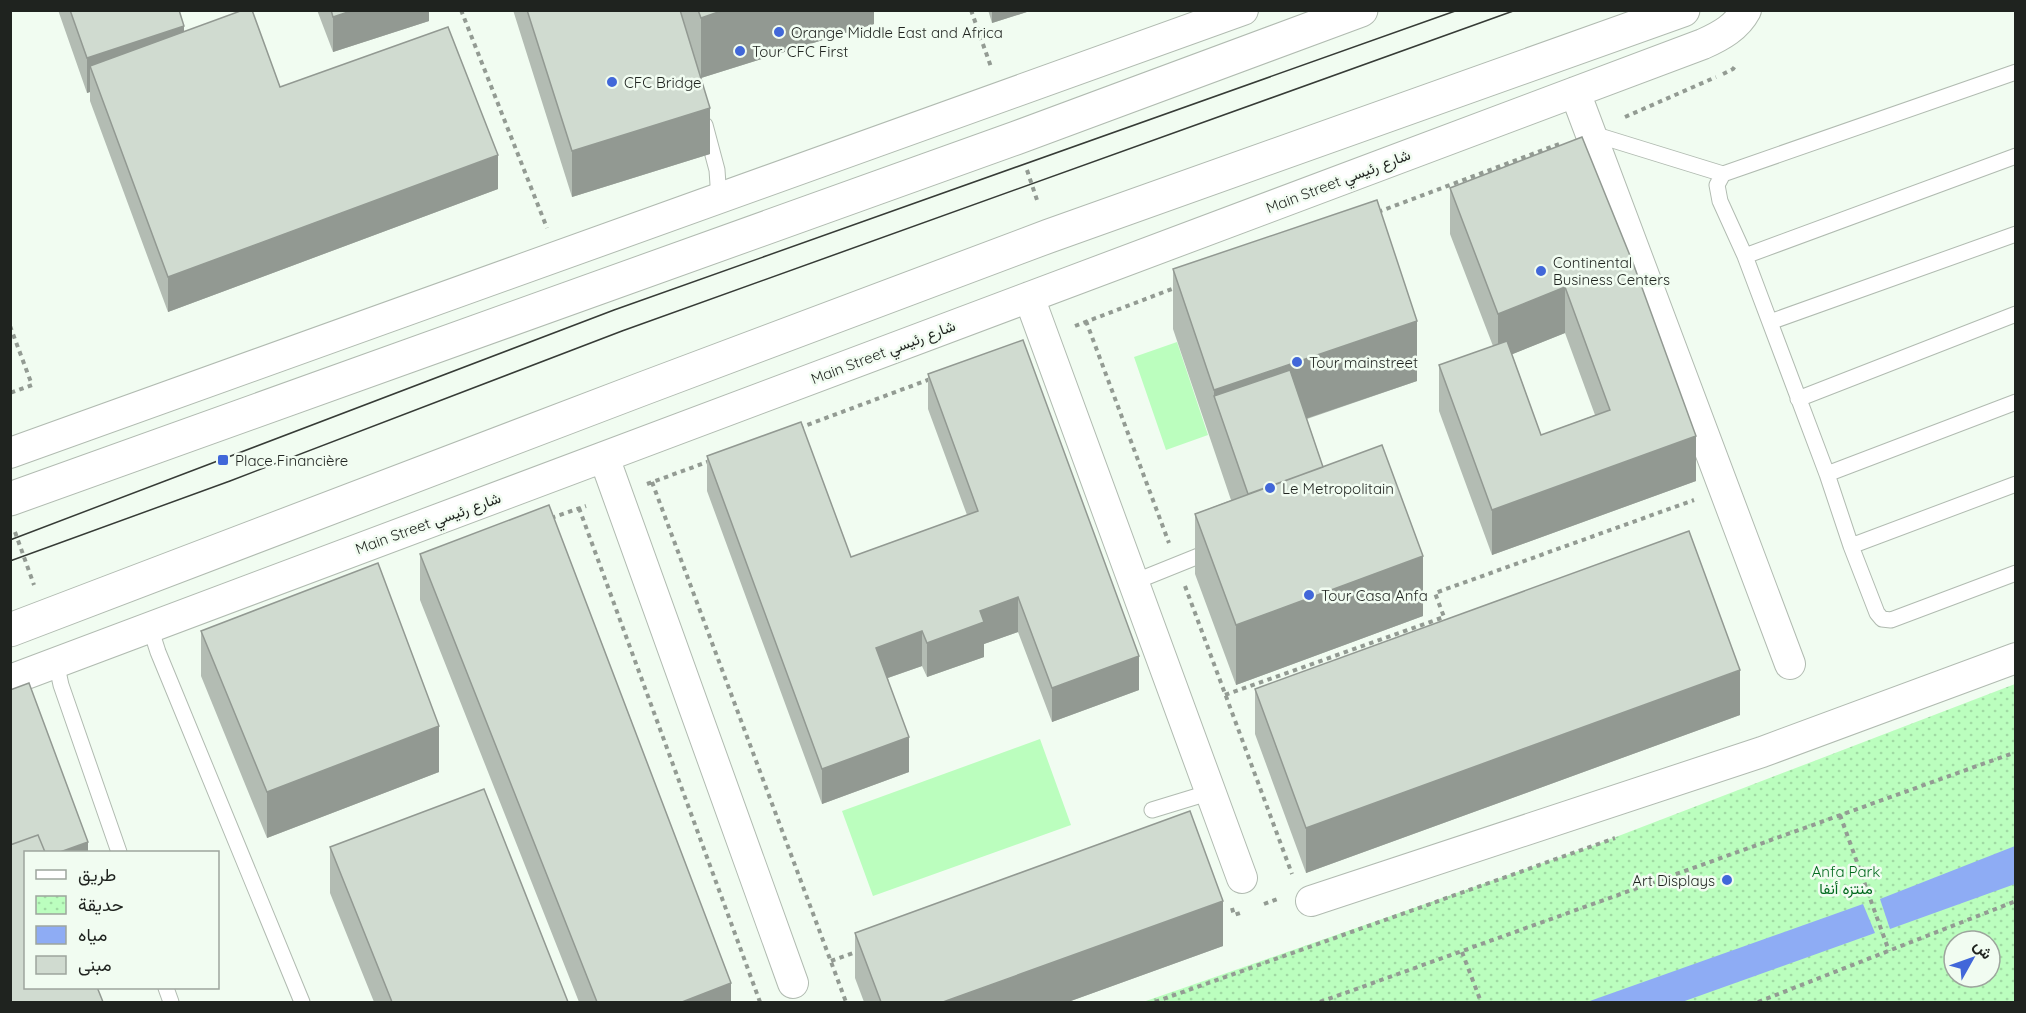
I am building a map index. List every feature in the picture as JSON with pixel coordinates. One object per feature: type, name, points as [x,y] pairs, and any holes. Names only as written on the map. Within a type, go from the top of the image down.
[{"type":"main road","points":[[10,498],[1016,138],[1361,10]]},
{"type":"main road","points":[[10,630],[1038,240],[1683,10]]},
{"type":"street","points":[[10,453],[1243,10]]},
{"type":"street","name":"Main Street شارع رئيسي","points":[[10,680],[1719,37],[1733,27],[1746,10]]},
{"type":"street","points":[[1575,92],[1790,664]]},
{"type":"street","points":[[1029,297],[1242,878]]},
{"type":"street","points":[[604,457],[793,983]]},
{"type":"street","points":[[1303,891],[1762,752],[2016,658]]},
{"type":"lane","points":[[1590,133],[1723,174],[2016,72]]},
{"type":"lane","points":[[700,105],[717,170],[719,199]]},
{"type":"lane","points":[[1745,256],[2016,156]]},
{"type":"lane","points":[[1723,174],[1717,185],[1720,201],[1745,256],[1877,613],[1882,619],[1891,620],[2016,573]]},
{"type":"lane","points":[[1770,322],[2016,234]]},
{"type":"lane","points":[[1798,399],[2016,314]]},
{"type":"lane","points":[[1827,474],[2016,402]]},
{"type":"lane","points":[[1851,546],[2016,484]]},
{"type":"lane","points":[[1134,582],[1206,553]]},
{"type":"lane","points":[[150,627],[158,652],[302,1002]]},
{"type":"lane","points":[[56,662],[61,685],[119,851]]},
{"type":"lane","points":[[1152,810],[1211,792]]},
{"type":"path","points":[[461,10],[558,256]]},
{"type":"path","points":[[1374,214],[1590,133],[1733,69]]},
{"type":"path","points":[[1044,337],[1186,284]]},
{"type":"path","points":[[1086,321],[1226,695],[1303,891]]},
{"type":"path","points":[[10,326],[32,385],[10,393]]},
{"type":"path","points":[[798,428],[943,375]]},
{"type":"path","points":[[617,495],[720,457]]},
{"type":"path","points":[[652,482],[846,1002]]},
{"type":"path","points":[[1226,695],[1444,617],[1435,593],[1696,499]]},
{"type":"path","points":[[579,508],[760,1002]]},
{"type":"path","points":[[1320,1002],[2016,752]]},
{"type":"path","points":[[1840,815],[1889,951]]},
{"type":"path","points":[[1155,1002],[1618,837]]},
{"type":"path","points":[[1758,1002],[2016,901]]},
{"type":"path","points":[[831,961],[864,949]]},
{"type":"path","points":[[1462,952],[1481,1002]]},
{"type":"green space","points":[[1177,342],[1208,435],[1166,450],[1134,357]]},
{"type":"green space","name":"Anfa Park منتزه أنفا","points":[[2015,684],[2015,1002],[1143,1002],[1595,845]]},
{"type":"green space","points":[[1040,739],[1071,825],[873,896],[842,811]]},
{"type":"water","points":[[2015,846],[2015,884],[1890,929],[1880,899]]},
{"type":"water","points":[[1863,904],[1875,933],[1682,1002],[1587,1002]]},
{"type":"building","points":[[70,10],[179,10],[184,26],[87,58]]},
{"type":"building","points":[[243,10],[252,10],[280,87],[448,27],[498,155],[168,277],[90,66]]},
{"type":"building","points":[[331,10],[354,10],[333,17]]},
{"type":"building","name":"CFC Bridge","points":[[527,10],[680,10],[710,108],[572,151]]},
{"type":"building","points":[[698,10],[724,10],[701,18]]},
{"type":"building","points":[[1582,137],[1633,263],[1696,436],[1492,510],[1439,365],[1507,341],[1541,435],[1610,410],[1565,287],[1498,314],[1450,188]]},
{"type":"building","points":[[1377,200],[1417,321],[1214,390],[1173,269]]},
{"type":"building","points":[[1023,340],[1139,656],[1052,688],[1018,597],[980,611],[984,622],[927,643],[922,631],[876,648],[909,737],[822,769],[707,456],[801,422],[851,557],[978,511],[928,374]]},
{"type":"building","points":[[1290,370],[1323,467],[1248,494],[1214,396]]},
{"type":"building","points":[[1382,445],[1423,556],[1236,625],[1195,514]]},
{"type":"building","points":[[549,505],[731,983],[682,1002],[597,1002],[420,554]]},
{"type":"building","points":[[1689,531],[1740,670],[1306,828],[1255,689]]},
{"type":"building","points":[[378,563],[439,726],[267,792],[201,631]]},
{"type":"building","points":[[29,683],[88,842],[63,851],[45,851],[38,835],[10,845],[10,690]]},
{"type":"building","points":[[484,789],[568,1002],[392,1002],[330,847]]},
{"type":"building","points":[[1190,811],[1223,901],[943,1002],[881,1002],[855,933]]},
{"type":"building","points":[[38,835],[45,851],[24,851],[24,989],[98,989],[103,1002],[10,1002],[10,845]]},
{"type":"tram line","points":[[10,540],[614,310],[1458,10]]},
{"type":"tram line","points":[[10,561],[230,481],[622,331],[1516,10]]},
{"type":"place","name":"Orange Middle East and Africa","points":[[779,32]]},
{"type":"place","name":"Tour CFC First","points":[[740,51]]},
{"type":"place","name":"CFC Bridge","points":[[612,82]]},
{"type":"place","name":"Continental Business Centers","points":[[1541,271]]},
{"type":"place","name":"Tour mainstreet","points":[[1297,362]]},
{"type":"place","name":"Place Financière","points":[[223,460]]},
{"type":"place","name":"Le Metropolitain","points":[[1270,488]]},
{"type":"place","name":"Tour Casa Anfa","points":[[1309,595]]},
{"type":"place","name":"Art Displays","points":[[1727,880]]}]
